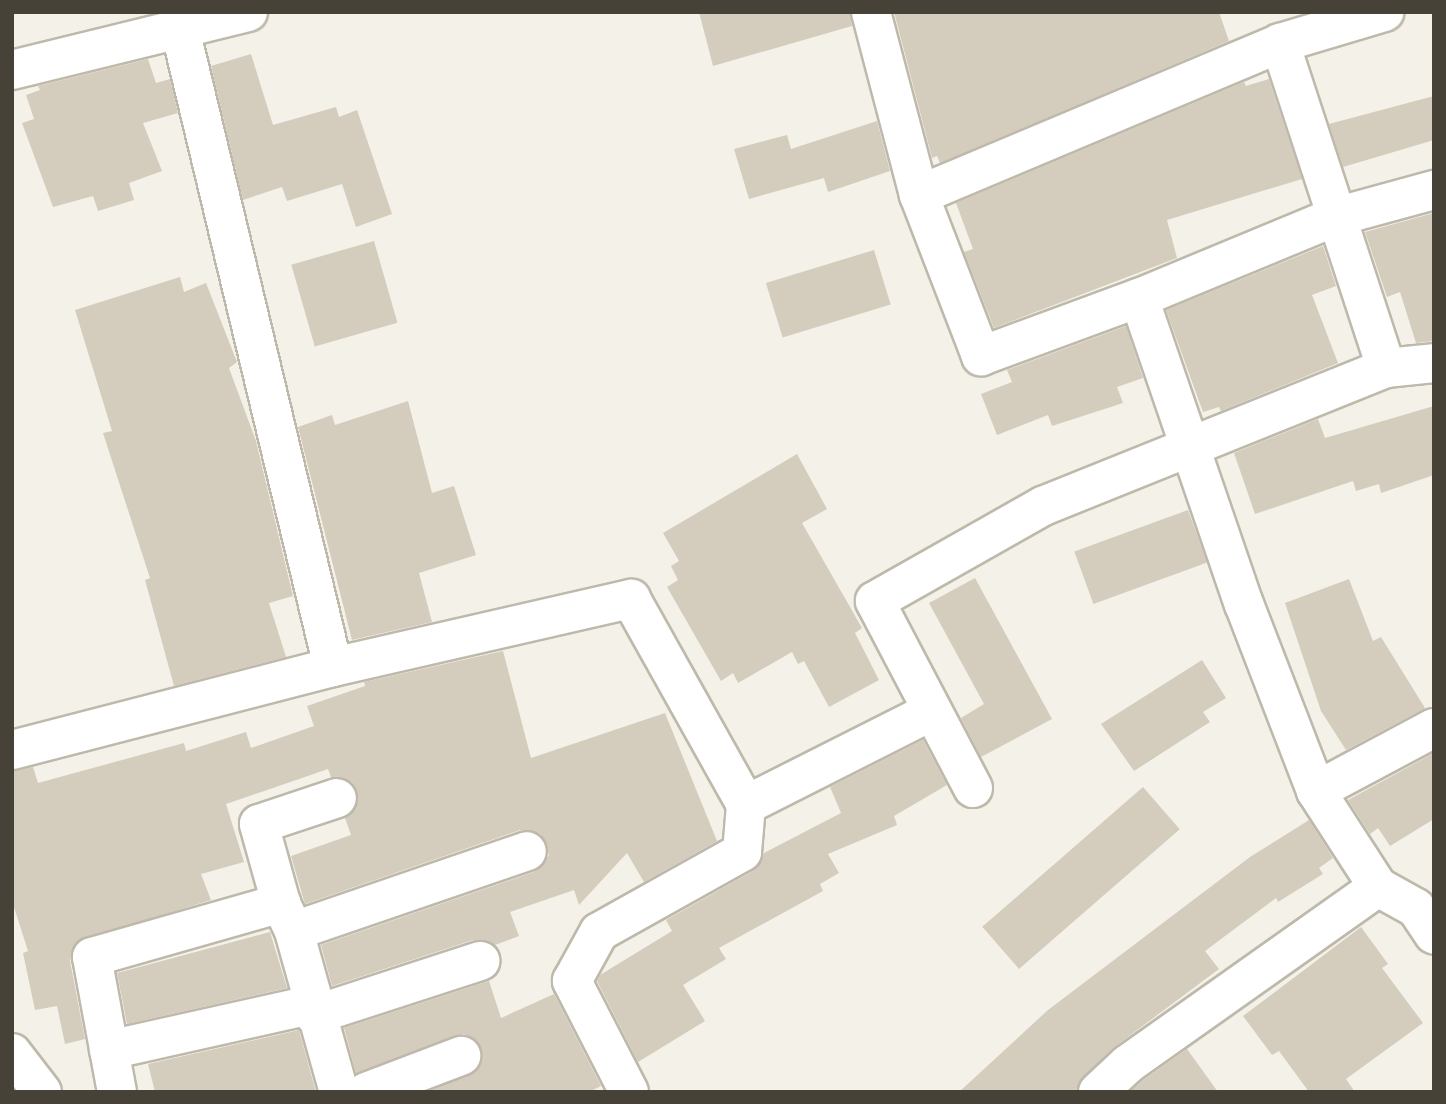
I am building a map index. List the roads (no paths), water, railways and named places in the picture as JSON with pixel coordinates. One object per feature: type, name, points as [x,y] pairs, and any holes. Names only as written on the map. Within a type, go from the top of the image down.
[{"type":"street","points":[[12,71],[181,23],[248,12]]},
{"type":"street","points":[[871,12],[919,195],[981,356],[1139,298],[1335,217],[1434,190]]},
{"type":"street","points":[[919,195],[1280,43],[1384,12]]},
{"type":"street","points":[[181,23],[333,667]]},
{"type":"street","points":[[1280,43],[1386,368]]},
{"type":"street","points":[[1139,298],[1189,445],[1316,791],[1378,887],[1428,913]]},
{"type":"street","points":[[973,788],[930,712],[875,601],[1043,506],[1386,368],[1434,363]]},
{"type":"street","points":[[15,739],[631,599],[746,805],[742,852],[599,932],[572,981],[629,1092]]},
{"type":"street","points":[[746,805],[930,712]]},
{"type":"street","points":[[1316,791],[1434,729]]},
{"type":"street","points":[[337,798],[259,824],[312,1010],[339,1092]]},
{"type":"street","points":[[117,1092],[92,957],[287,917],[527,851]]},
{"type":"street","points":[[1098,1092],[1128,1064],[1378,887]]},
{"type":"street","points":[[109,1050],[312,1010],[480,961]]},
{"type":"street","points":[[12,1053],[42,1092]]},
{"type":"street","points":[[366,1092],[461,1056]]}]
